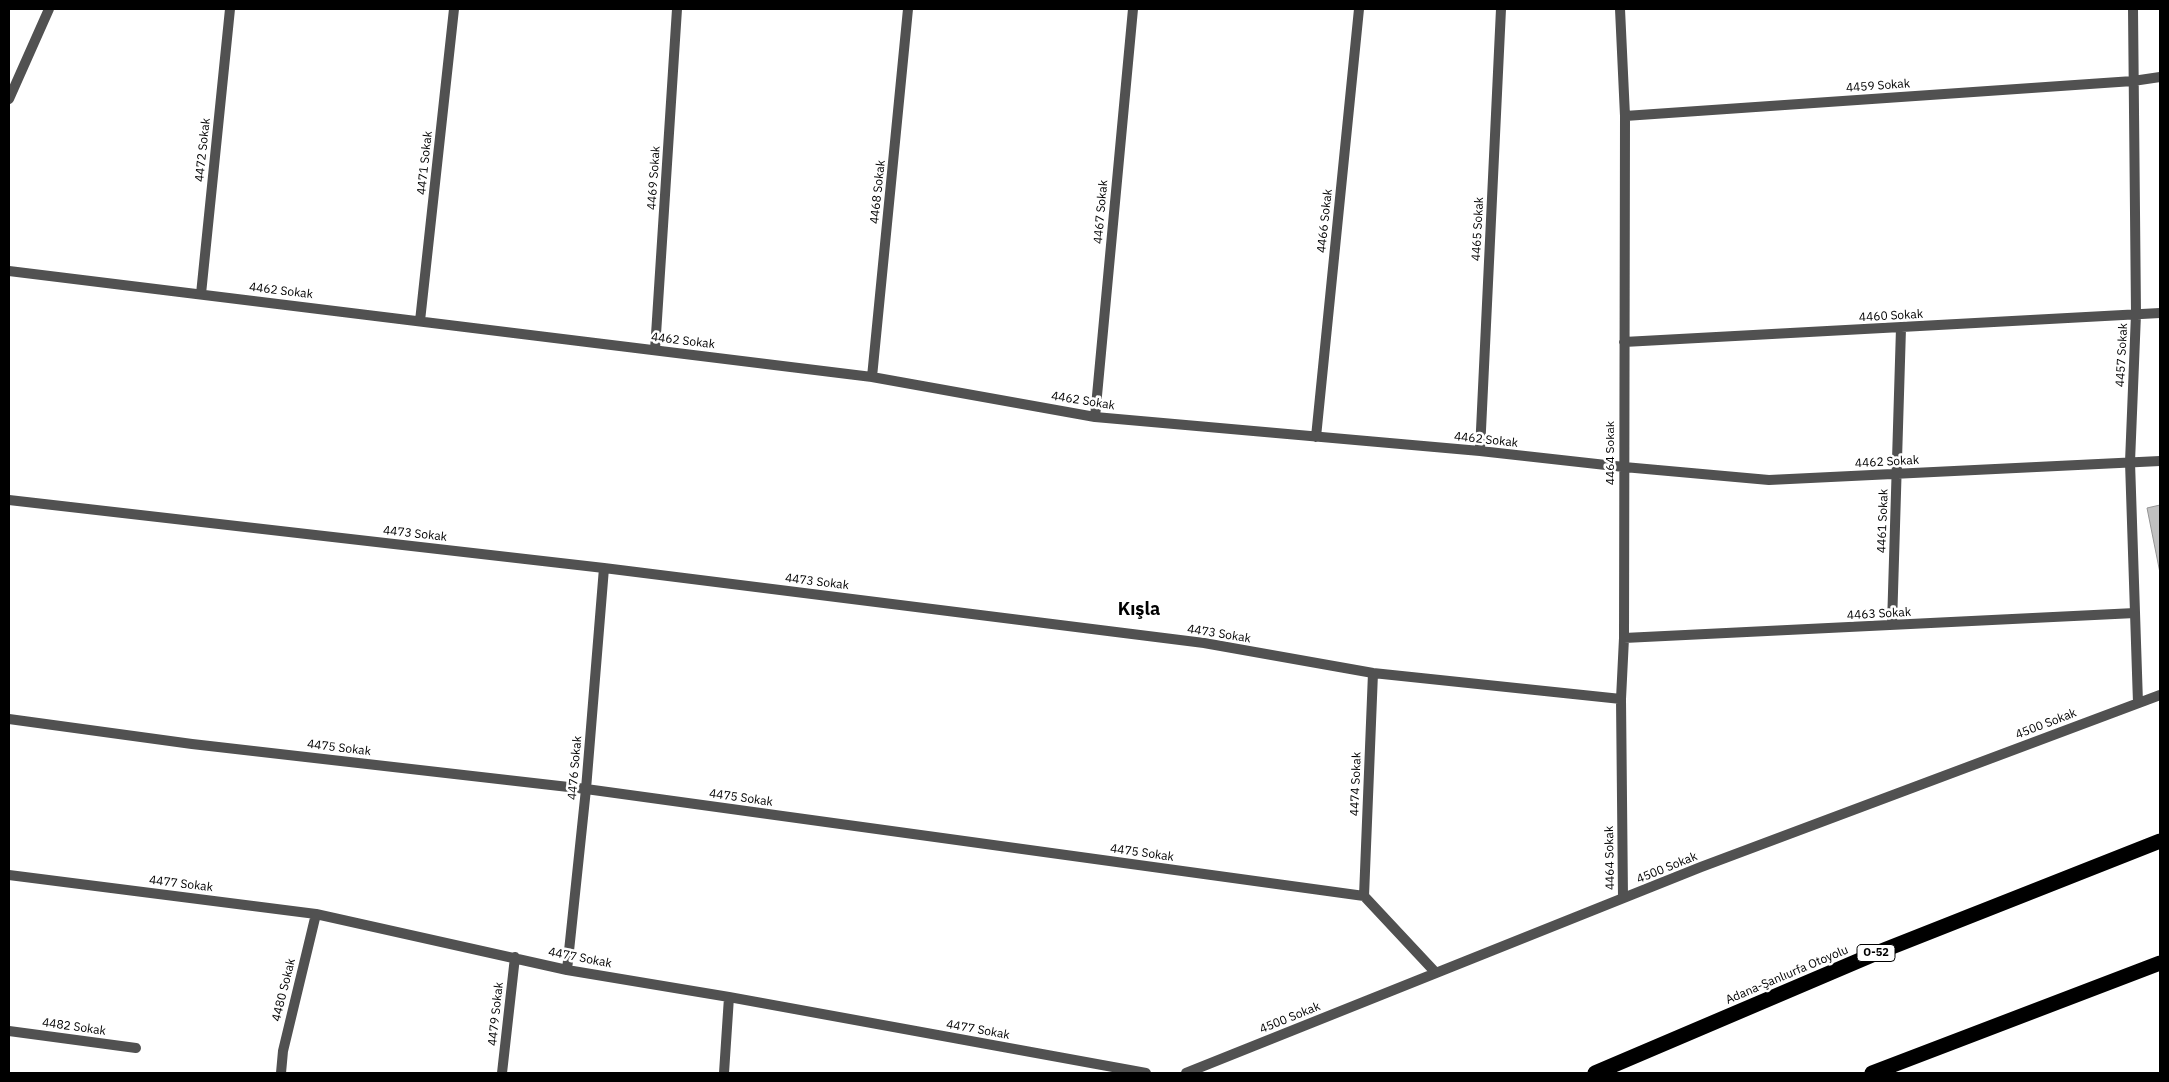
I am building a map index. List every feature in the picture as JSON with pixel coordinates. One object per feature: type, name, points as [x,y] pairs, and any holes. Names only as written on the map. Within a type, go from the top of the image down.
[{"type":"highway","name":"Adana-Şanlıurfa Otoyolu","points":[[1595,1073],[1879,952],[2160,841]]},
{"type":"highway","points":[[1872,1073],[2160,963]]},
{"type":"street","points":[[9,99],[49,9]]},
{"type":"street","name":"4472 Sokak","points":[[201,294],[230,9]]},
{"type":"street","name":"4471 Sokak","points":[[420,321],[454,9]]},
{"type":"street","name":"4469 Sokak","points":[[656,350],[677,9]]},
{"type":"street","name":"4468 Sokak","points":[[872,377],[908,9]]},
{"type":"street","name":"4467 Sokak","points":[[1095,417],[1133,9]]},
{"type":"street","name":"4466 Sokak","points":[[1316,437],[1359,9]]},
{"type":"street","name":"4465 Sokak","points":[[1480,451],[1501,9]]},
{"type":"street","name":"4464 Sokak","points":[[1620,9],[1625,116],[1624,638],[1621,699],[1624,898]]},
{"type":"street","name":"4457 Sokak","points":[[2133,9],[2136,314],[2130,462],[2138,703]]},
{"type":"street","name":"4459 Sokak","points":[[1625,116],[2133,81],[2160,77]]},
{"type":"street","name":"4462 Sokak","points":[[9,271],[872,377],[1095,417],[1480,451],[1624,467],[1769,480],[2160,461]]},
{"type":"street","name":"4460 Sokak","points":[[1624,342],[2160,313]]},
{"type":"street","name":"4461 Sokak","points":[[1892,625],[1901,328]]},
{"type":"street","name":"4473 Sokak","points":[[9,500],[604,568],[1204,643],[1373,673],[1621,699]]},
{"type":"street","name":"4476 Sokak","points":[[567,970],[586,789],[604,568]]},
{"type":"street","name":"4463 Sokak","points":[[1624,638],[2135,613]]},
{"type":"street","name":"4474 Sokak","points":[[1364,896],[1373,673]]},
{"type":"street","name":"4500 Sokak","points":[[1186,1073],[1624,898],[2160,694]]},
{"type":"street","name":"4475 Sokak","points":[[9,719],[192,744],[586,789],[1364,896]]},
{"type":"street","name":"4477 Sokak","points":[[9,875],[316,914],[567,970],[729,997],[1146,1073]]},
{"type":"street","points":[[1364,896],[1436,974]]},
{"type":"street","name":"4480 Sokak","points":[[281,1073],[283,1051],[316,914]]},
{"type":"street","name":"4479 Sokak","points":[[502,1073],[515,957]]},
{"type":"street","points":[[724,1073],[729,997]]},
{"type":"street","name":"4482 Sokak","points":[[9,1031],[136,1048]]},
{"type":"building","points":[[2160,505],[2160,573],[2147,508]]},
{"type":"district","name":"Kışla","points":[[1139,610]]}]
